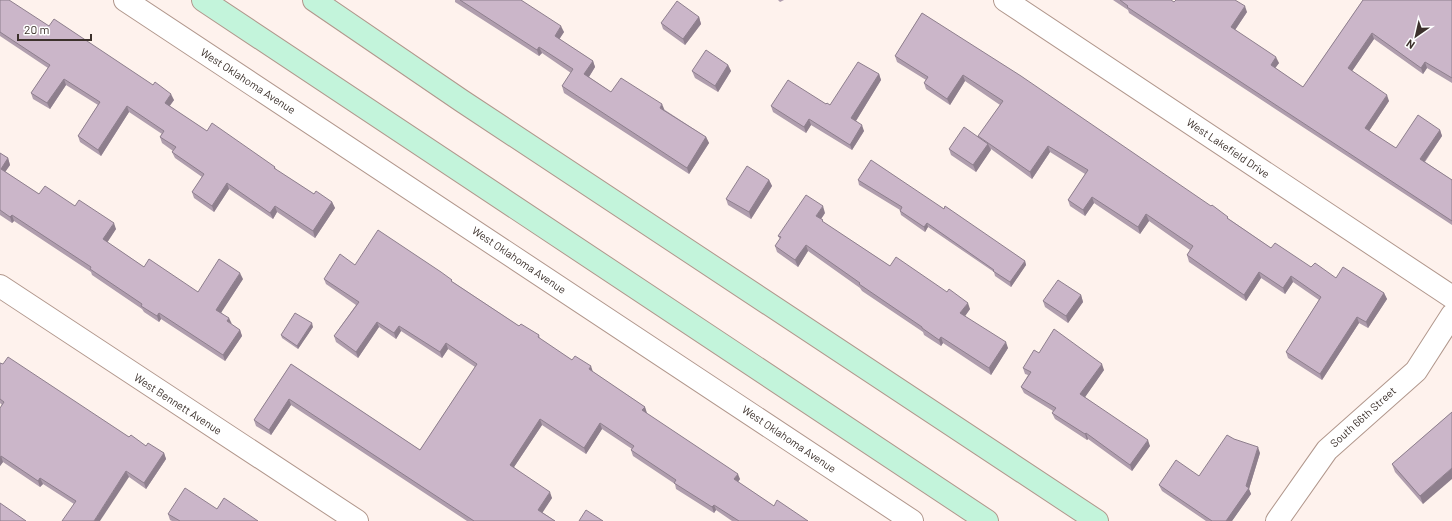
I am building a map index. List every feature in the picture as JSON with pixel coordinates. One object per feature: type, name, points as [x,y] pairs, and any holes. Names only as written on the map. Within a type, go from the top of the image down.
[{"type":"main road","points":[[203,0],[987,521]]},
{"type":"main road","points":[[314,0],[476,110],[1097,521]]},
{"type":"street","name":"West Oklahoma Avenue","points":[[125,0],[912,521]]},
{"type":"street","name":"West Lakefield Drive","points":[[1005,0],[1452,297]]},
{"type":"street","name":"West Bennett Avenue","points":[[0,286],[357,521]]},
{"type":"street","name":"South 66th Street","points":[[1276,521],[1327,450],[1416,371],[1452,315]]},
{"type":"building","points":[[0,0],[9,0],[49,26],[54,19],[153,85],[155,82],[171,94],[165,103],[207,131],[212,123],[275,167],[274,168],[314,194],[316,191],[332,202],[313,231],[275,206],[270,213],[227,183],[212,206],[192,192],[204,174],[172,152],[176,147],[160,137],[164,131],[127,106],[98,150],[78,136],[100,102],[64,79],[47,103],[31,93],[50,65],[0,32]]},
{"type":"building","points":[[460,0],[521,0],[561,26],[555,36],[593,61],[584,74],[611,92],[621,78],[662,104],[660,108],[706,137],[687,168],[562,86],[573,69],[539,47],[537,50]]},
{"type":"building","points":[[1120,0],[1171,0],[1174,2],[1176,0],[1235,0],[1245,6],[1231,27],[1276,57],[1271,65],[1303,87],[1363,0],[1452,0],[1452,78],[1425,62],[1421,68],[1372,33],[1348,68],[1387,95],[1365,128],[1396,148],[1418,115],[1440,130],[1420,159],[1452,180],[1452,221],[1127,7],[1128,6]]},
{"type":"building","points":[[677,1],[699,17],[683,39],[661,23]]},
{"type":"building","points":[[922,13],[1021,76],[1211,206],[1212,205],[1228,217],[1227,218],[1271,248],[1275,243],[1311,267],[1315,263],[1336,278],[1343,267],[1384,293],[1366,322],[1357,317],[1320,374],[1286,352],[1321,297],[1291,276],[1283,288],[1259,272],[1244,295],[1187,255],[1193,246],[1146,214],[1138,227],[1092,197],[1083,210],[1068,200],[1088,170],[1048,146],[1030,172],[978,136],[1003,101],[963,75],[947,99],[924,83],[928,77],[895,56]]},
{"type":"building","points":[[706,50],[728,65],[715,86],[692,71]]},
{"type":"building","points":[[858,62],[879,74],[851,118],[862,125],[850,145],[809,119],[804,127],[771,106],[788,80],[830,105]]},
{"type":"building","points":[[964,127],[988,144],[973,165],[949,149]]},
{"type":"building","points":[[0,153],[8,158],[1,169],[39,194],[45,186],[75,206],[79,200],[114,223],[103,239],[144,267],[149,259],[198,292],[219,259],[240,273],[216,310],[229,318],[227,321],[240,330],[223,355],[159,313],[157,316],[141,306],[142,304],[90,269],[91,267],[12,215],[10,217],[0,210]]},
{"type":"building","points":[[871,160],[944,209],[945,206],[1025,261],[1010,282],[927,223],[924,227],[900,211],[902,207],[858,180]]},
{"type":"building","points":[[747,166],[769,180],[749,212],[726,199]]},
{"type":"building","points":[[806,195],[823,206],[816,216],[823,220],[822,221],[890,266],[896,257],[947,292],[949,289],[968,303],[960,313],[1006,342],[989,368],[941,337],[939,340],[806,245],[795,260],[775,246],[781,237],[778,236]]},
{"type":"building","points":[[378,230],[519,326],[521,324],[539,335],[538,337],[572,360],[575,356],[591,366],[589,369],[645,407],[642,410],[738,474],[734,479],[774,506],[777,500],[808,521],[739,521],[714,505],[712,507],[674,483],[676,480],[631,450],[634,446],[600,423],[584,448],[540,419],[510,465],[550,492],[538,510],[555,521],[474,521],[289,399],[269,430],[254,420],[291,364],[420,450],[477,364],[446,343],[440,352],[399,326],[394,333],[377,322],[356,352],[334,336],[359,302],[324,279],[340,254],[355,265]]},
{"type":"building","points":[[1058,280],[1081,295],[1066,316],[1043,301]]},
{"type":"building","points":[[295,313],[312,323],[297,346],[281,335]]},
{"type":"building","points":[[1054,329],[1102,364],[1080,394],[1148,440],[1130,465],[1086,433],[1085,434],[1052,413],[1056,408],[1021,387],[1031,372],[1023,368],[1034,350],[1039,353]]},
{"type":"building","points":[[8,357],[129,437],[131,435],[146,446],[148,443],[164,453],[144,483],[126,471],[94,521],[62,521],[76,501],[40,478],[38,481],[1,456],[0,458],[0,408],[4,402],[0,399],[0,363],[3,364]]},
{"type":"building","points":[[1452,412],[1452,468],[1420,496],[1392,464]]},
{"type":"building","points":[[1227,435],[1234,439],[1258,447],[1246,486],[1249,488],[1226,521],[1212,521],[1159,485],[1176,460],[1199,476]]},
{"type":"building","points":[[185,488],[217,509],[224,498],[258,521],[180,521],[168,514]]},
{"type":"building","points":[[0,503],[26,521],[0,521]]},
{"type":"building","points":[[586,510],[603,521],[579,521]]}]
